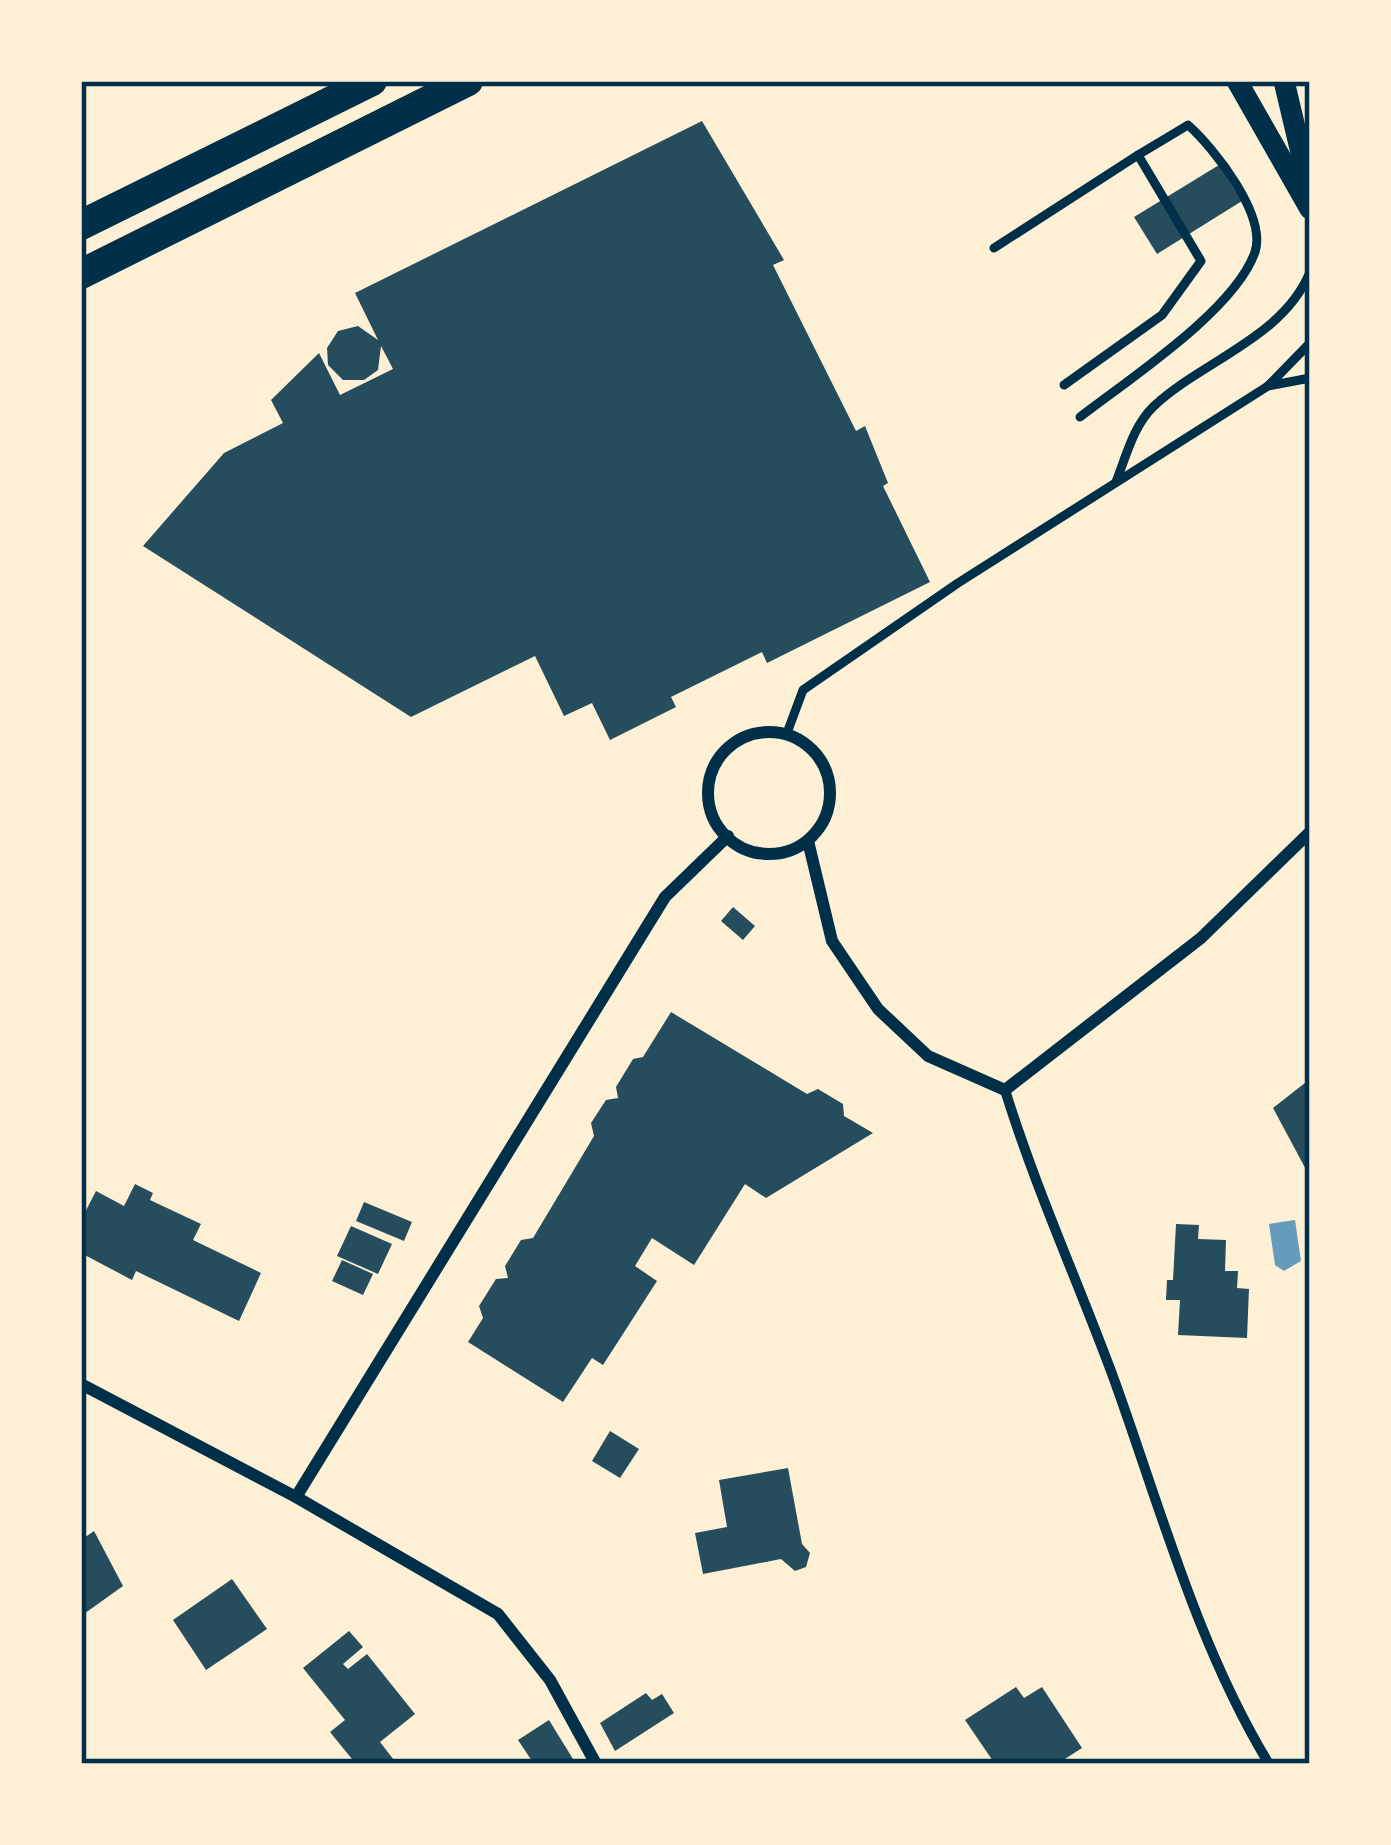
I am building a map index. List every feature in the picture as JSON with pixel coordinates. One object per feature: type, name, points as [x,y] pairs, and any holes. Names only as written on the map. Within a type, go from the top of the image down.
[{"type":"main road","points":[[81,225],[372,81]]},
{"type":"main road","points":[[81,274],[468,81]]},
{"type":"street","points":[[1237,81],[1310,208]]},
{"type":"street","points":[[1284,81],[1310,191]]},
{"type":"street","points":[[757,732],[787,733],[818,757],[831,794],[825,820],[808,842],[786,853],[761,854],[716,825],[707,797],[712,768],[730,744],[757,732]]},
{"type":"street","points":[[1005,1090],[1201,938],[1310,832]]},
{"type":"street","points":[[296,1497],[664,897],[728,836]]},
{"type":"street","points":[[808,842],[832,941],[878,1009],[928,1056],[1005,1090],[1029,1168],[1098,1334],[1228,1696],[1269,1764]]},
{"type":"street","points":[[81,1384],[296,1497],[498,1614],[550,1680],[596,1764]]},
{"type":"lane","points":[[994,248],[1188,125],[1212,146],[1257,224],[1255,253],[1204,322],[1080,417]]},
{"type":"lane","points":[[1064,385],[1162,315],[1201,261],[1138,155]]},
{"type":"lane","points":[[1115,485],[1138,426],[1154,406],[1265,328],[1303,288],[1310,272]]},
{"type":"lane","points":[[787,733],[803,690],[1268,386],[1310,343]]},
{"type":"lane","points":[[1268,386],[1310,378]]},
{"type":"water","points":[[1295,1220],[1301,1261],[1284,1271],[1275,1265],[1269,1224]]},
{"type":"building","points":[[702,121],[784,260],[773,265],[856,431],[865,426],[888,483],[883,486],[930,582],[767,663],[762,652],[671,697],[676,707],[610,740],[592,703],[564,716],[535,656],[411,717],[143,546],[224,453],[283,423],[271,400],[319,353],[340,395],[393,369],[381,346],[378,370],[364,380],[343,380],[328,365],[327,348],[338,331],[358,326],[378,340],[355,293]]},
{"type":"building","points":[[1219,165],[1242,201],[1157,254],[1134,217]]},
{"type":"building","points":[[733,907],[755,926],[743,940],[721,921]]},
{"type":"building","points":[[671,1012],[807,1094],[818,1089],[843,1104],[844,1116],[873,1133],[766,1198],[745,1184],[694,1265],[652,1238],[635,1266],[657,1281],[603,1365],[592,1358],[563,1402],[468,1342],[483,1318],[479,1306],[496,1279],[508,1278],[505,1266],[521,1240],[533,1238],[594,1136],[591,1123],[606,1100],[618,1098],[616,1087],[633,1059],[643,1057]]},
{"type":"building","points":[[1310,1079],[1310,1177],[1273,1108]]},
{"type":"building","points":[[135,1184],[153,1193],[150,1200],[201,1224],[193,1240],[261,1273],[239,1321],[136,1271],[132,1280],[81,1253],[81,1220],[96,1191],[124,1206]]},
{"type":"building","points":[[364,1202],[412,1222],[404,1241],[356,1221]]},
{"type":"building","points":[[1176,1224],[1199,1225],[1198,1239],[1226,1240],[1225,1271],[1238,1271],[1237,1288],[1249,1289],[1247,1338],[1178,1335],[1180,1300],[1166,1300],[1167,1280],[1173,1280]]},
{"type":"building","points":[[351,1226],[392,1244],[378,1274],[337,1256]]},
{"type":"building","points":[[342,1260],[373,1274],[363,1295],[332,1281]]},
{"type":"building","points":[[610,1431],[639,1449],[620,1478],[592,1461]]},
{"type":"building","points":[[788,1468],[802,1544],[810,1553],[806,1567],[795,1571],[781,1559],[703,1574],[695,1533],[727,1527],[719,1480]]},
{"type":"building","points":[[94,1531],[123,1586],[81,1616],[81,1540]]},
{"type":"building","points":[[232,1579],[267,1629],[206,1670],[173,1620]]},
{"type":"building","points":[[349,1631],[363,1647],[343,1664],[348,1669],[367,1654],[415,1714],[380,1742],[397,1764],[356,1764],[330,1732],[345,1720],[303,1668]]},
{"type":"building","points":[[1016,1687],[1024,1698],[1042,1687],[1082,1748],[1057,1764],[995,1764],[965,1720]]},
{"type":"building","points":[[646,1693],[652,1700],[662,1694],[674,1713],[615,1751],[600,1723]]},
{"type":"building","points":[[549,1720],[576,1764],[534,1764],[518,1740]]}]
